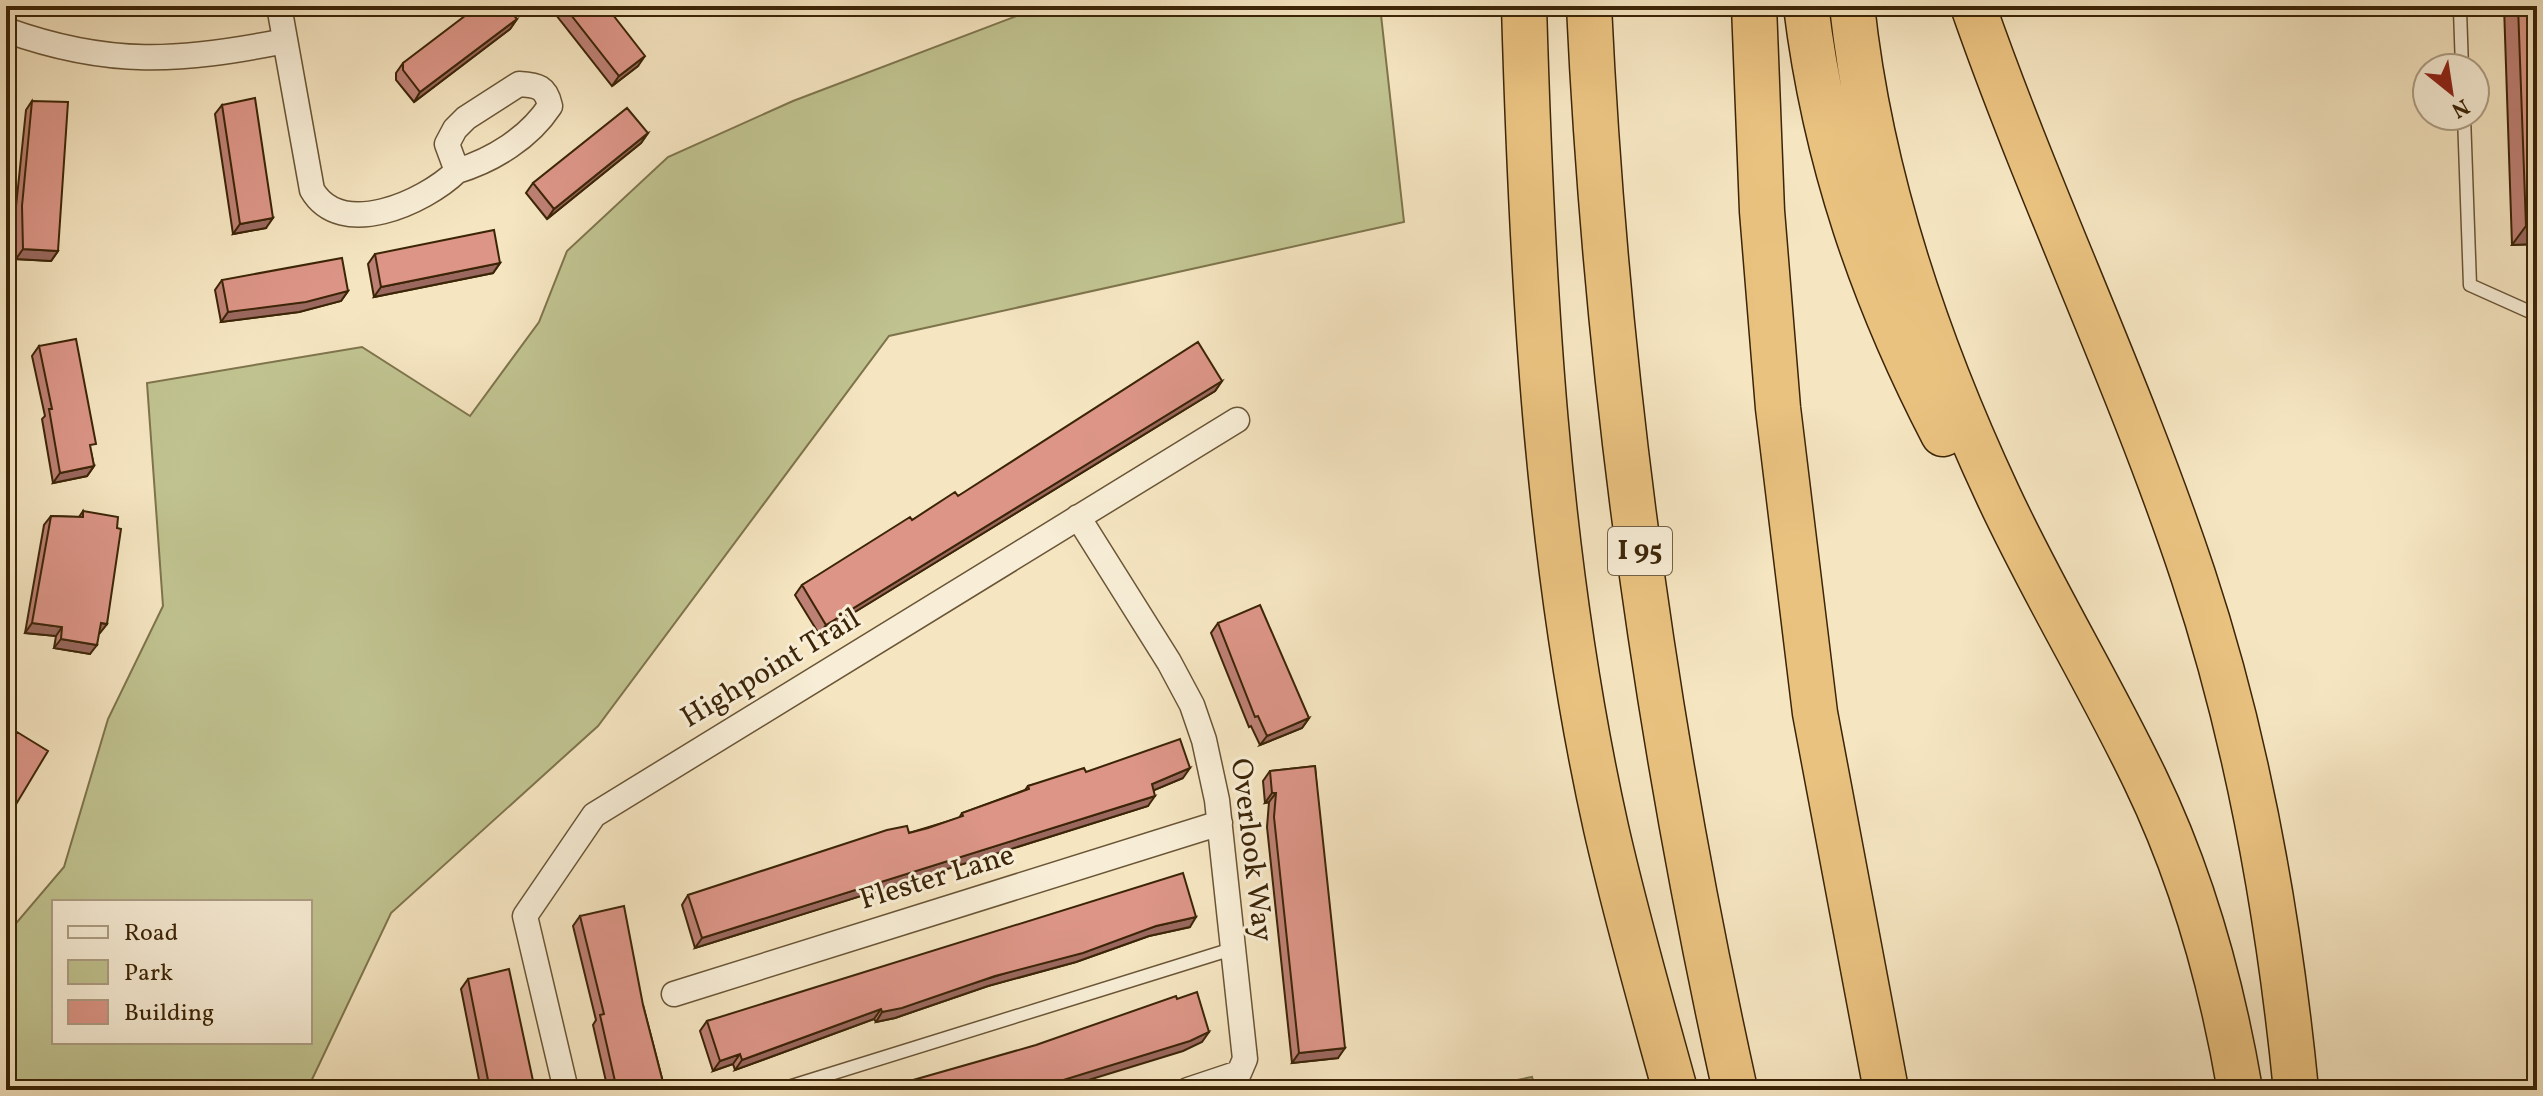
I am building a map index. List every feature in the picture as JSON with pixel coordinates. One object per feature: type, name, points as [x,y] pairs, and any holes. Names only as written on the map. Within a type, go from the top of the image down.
[{"type":"highway","points":[[1524,6],[1538,323],[1556,510],[1577,664],[1606,827],[1675,1090]]},
{"type":"highway","name":"I 95","points":[[1589,6],[1623,428],[1661,708],[1709,971],[1735,1090]]},
{"type":"highway","points":[[1754,6],[1762,211],[1778,408],[1815,713],[1886,1090]]},
{"type":"highway","points":[[1806,6],[1832,145],[1853,226],[1881,306],[1980,505],[2132,790],[2183,907],[2228,1030]]},
{"type":"highway","points":[[1852,6],[1875,132],[1904,254],[1959,407],[1999,497],[2146,780],[2166,827],[2192,899],[2228,1030],[2240,1090]]},
{"type":"highway","points":[[1973,6],[2154,464],[2194,577],[2225,685],[2252,805],[2277,936],[2296,1090]]},
{"type":"street","points":[[279,6],[312,190],[330,212],[348,215],[372,213],[411,201],[457,171]]},
{"type":"street","points":[[6,30],[97,55],[200,57],[285,41]]},
{"type":"street","name":"Highpoint Trail","points":[[566,1090],[525,916],[586,824],[608,805],[1237,420]]},
{"type":"street","name":"Overlook Way","points":[[1078,517],[1192,705],[1213,772],[1245,1059],[1239,1073],[1188,1090]]},
{"type":"street","name":"Flester Lane","points":[[674,994],[1220,823]]},
{"type":"lane","points":[[2460,10],[2461,52]]},
{"type":"lane","points":[[2465,132],[2470,285],[2537,315]]},
{"type":"lane","points":[[779,1090],[1232,949]]},
{"type":"green space","points":[[1043,6],[1380,6],[1404,222],[889,336],[598,726],[391,913],[307,1090],[6,1090],[6,935],[64,867],[108,719],[163,606],[147,383],[362,347],[470,416],[539,322],[567,251],[668,157],[793,101]]},
{"type":"green space","points":[[1532,1077],[1536,1090],[1466,1090]]},
{"type":"building","points":[[478,6],[506,6],[517,19],[420,92],[403,70],[403,63]]},
{"type":"building","points":[[564,6],[606,6],[645,56],[619,76]]},
{"type":"building","points":[[2518,6],[2537,6],[2537,225],[2526,226]]},
{"type":"building","points":[[255,98],[273,218],[240,224],[222,105]]},
{"type":"building","points":[[32,101],[68,102],[58,251],[23,249],[22,206]]},
{"type":"building","points":[[627,108],[648,133],[554,209],[533,183]]},
{"type":"building","points":[[494,230],[500,263],[381,287],[375,254]]},
{"type":"building","points":[[342,258],[348,291],[306,302],[228,312],[222,280]]},
{"type":"building","points":[[76,339],[96,444],[90,445],[94,466],[60,473],[49,409],[52,409],[39,346]]},
{"type":"building","points":[[1198,342],[1222,381],[826,625],[802,585],[910,517],[912,520],[955,492],[958,496]]},
{"type":"building","points":[[83,511],[118,517],[117,528],[121,529],[107,624],[101,623],[97,645],[61,639],[62,627],[32,623],[51,516],[83,517]]},
{"type":"building","points":[[1260,605],[1309,718],[1267,736],[1258,716],[1255,717],[1218,623]]},
{"type":"building","points":[[17,732],[48,751],[6,821],[6,736],[12,739]]},
{"type":"building","points":[[1180,739],[1190,768],[1152,784],[1155,796],[702,938],[688,895],[887,830],[907,826],[909,833],[928,828],[1029,789],[1028,786],[1084,768],[1086,772]]},
{"type":"building","points":[[1315,766],[1345,1048],[1299,1053],[1274,817],[1276,793],[1272,793],[1270,771]]},
{"type":"building","points":[[1183,873],[1196,917],[1156,926],[1083,953],[995,976],[902,1008],[882,1012],[881,1009],[742,1060],[740,1054],[720,1061],[707,1021]]},
{"type":"building","points":[[624,906],[643,1005],[665,1090],[617,1090],[600,1015],[604,1014],[580,916]]},
{"type":"building","points":[[509,969],[535,1090],[490,1090],[468,979]]},
{"type":"building","points":[[1197,992],[1209,1032],[1190,1041],[1031,1090],[878,1090],[1036,1045],[1176,996],[1177,999]]}]
